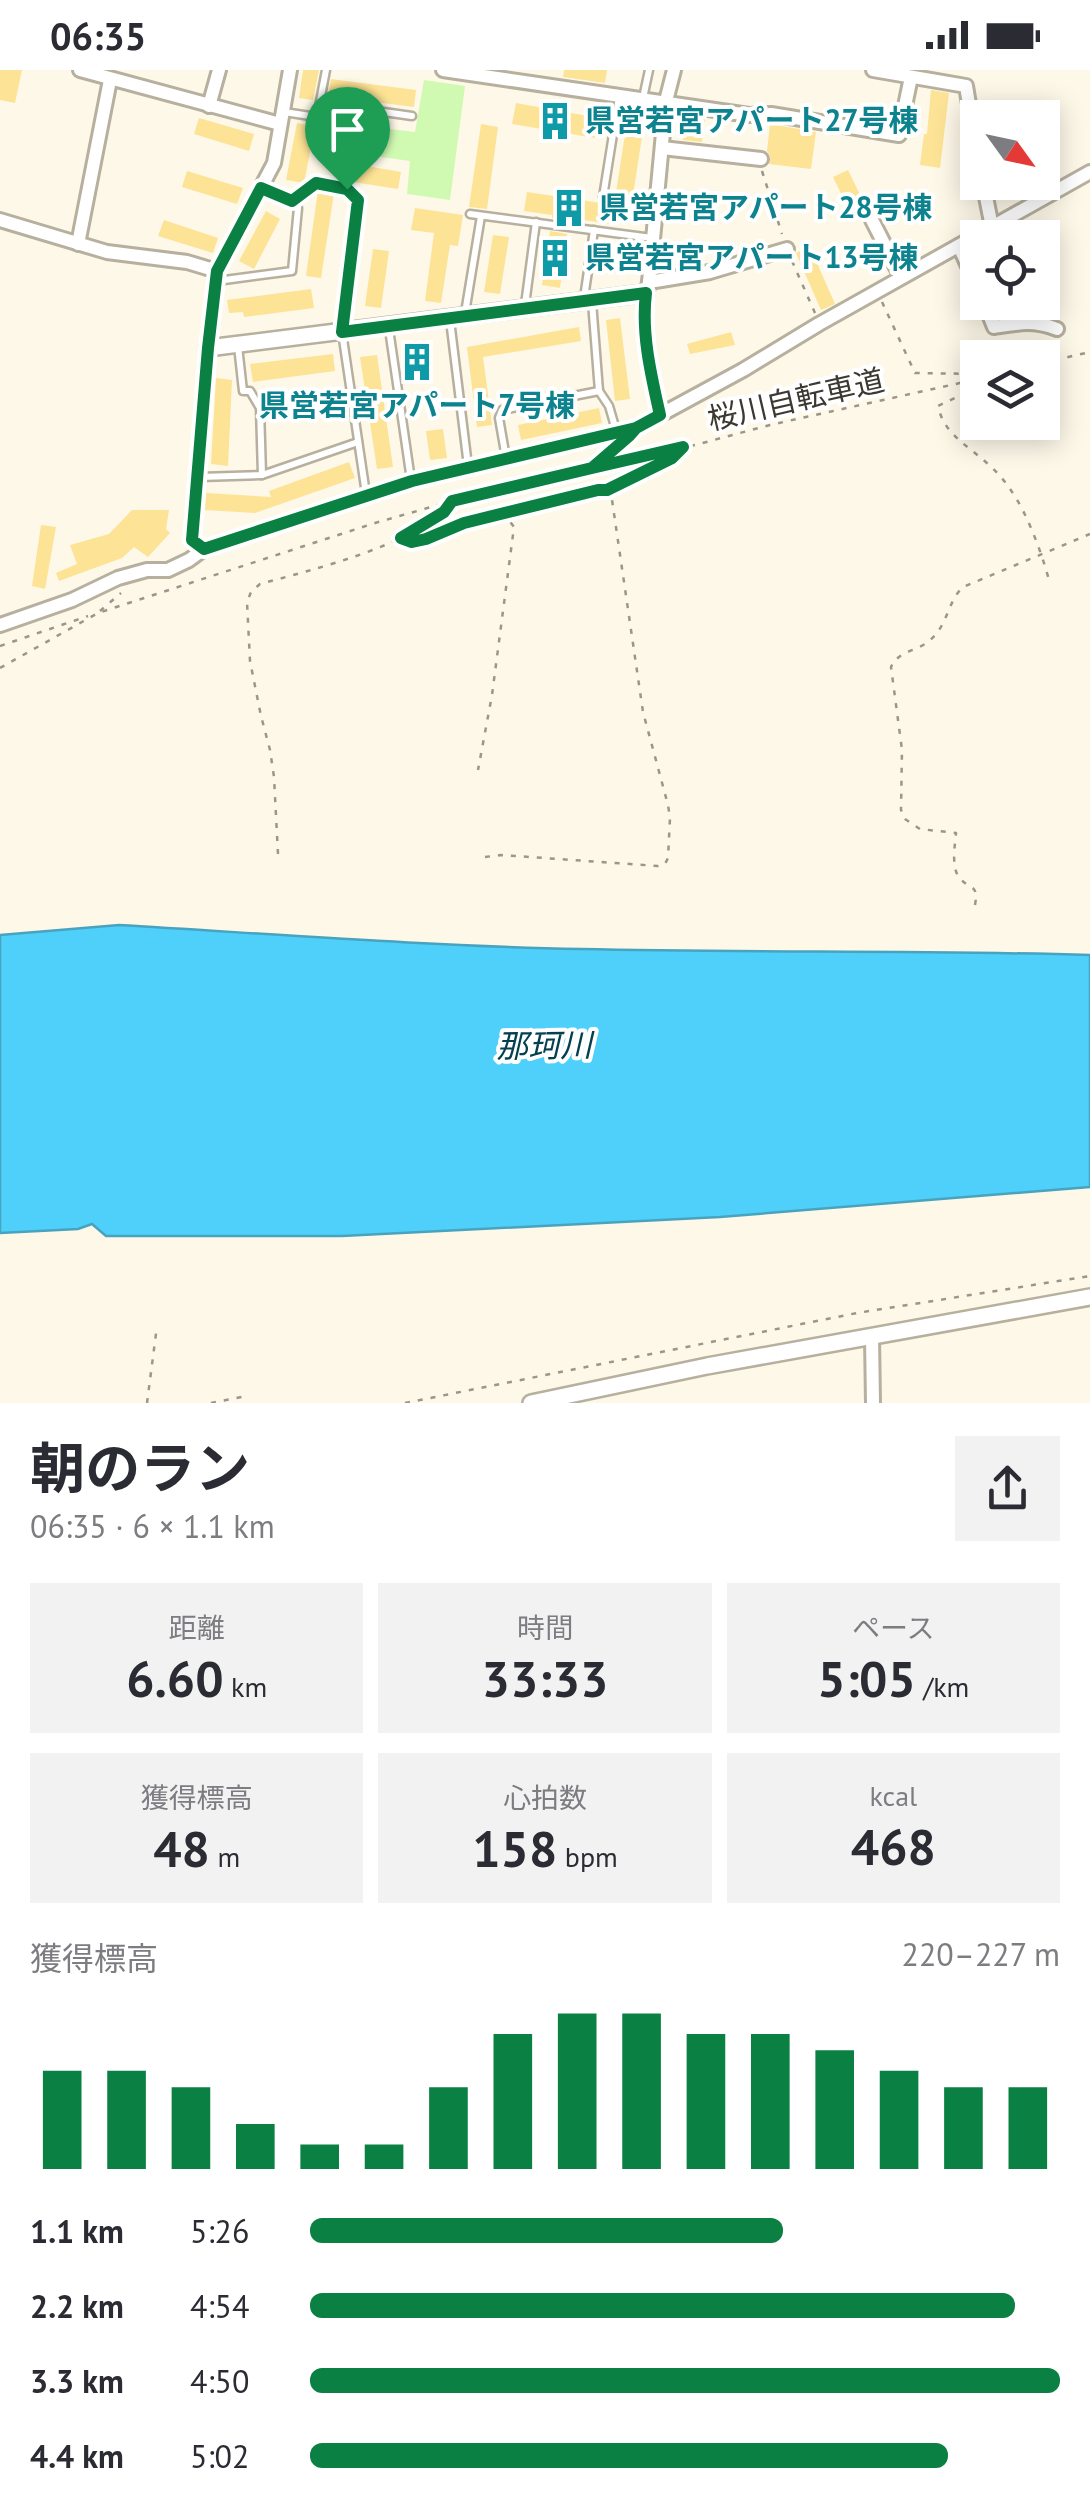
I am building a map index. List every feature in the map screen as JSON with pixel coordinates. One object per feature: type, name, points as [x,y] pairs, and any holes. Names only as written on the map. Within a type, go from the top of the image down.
[{"type":"street","points":[[80,70],[209,106],[282,118]]},
{"type":"street","points":[[209,106],[219,70]]},
{"type":"street","points":[[204,549],[192,540],[216,276],[274,163],[290,70]]},
{"type":"street","points":[[443,70],[528,79],[899,135],[907,74]]},
{"type":"street","points":[[660,415],[648,356],[644,308],[666,101],[674,70]]},
{"type":"street","points":[[874,70],[966,86],[968,100]]},
{"type":"street","points":[[78,244],[110,80]]},
{"type":"street","points":[[662,148],[761,159]]},
{"type":"street","points":[[1004,220],[1090,172]]},
{"type":"street","points":[[0,220],[107,252],[187,262],[216,276]]},
{"type":"street","points":[[872,220],[901,278]]},
{"type":"street","points":[[0,625],[72,600],[118,578],[147,570],[168,570],[204,549],[412,481],[506,458],[616,440],[960,246]]},
{"type":"street","points":[[208,348],[588,301],[787,249]]},
{"type":"street","points":[[992,320],[994,326],[1040,322],[1057,328]]},
{"type":"street","points":[[531,1403],[674,1372],[1090,1297]]},
{"type":"street","points":[[872,1337],[873,1403]]},
{"type":"lane","points":[[282,118],[317,116],[326,70]]},
{"type":"lane","points":[[642,99],[648,70]]},
{"type":"lane","points":[[603,197],[619,95]]},
{"type":"lane","points":[[320,103],[412,116]]},
{"type":"lane","points":[[292,201],[316,183],[347,189],[358,200],[342,332],[366,495]]},
{"type":"lane","points":[[216,276],[292,271],[298,208],[292,201],[261,188]]},
{"type":"lane","points":[[470,214],[654,238]]},
{"type":"lane","points":[[468,467],[457,318],[481,216]]},
{"type":"lane","points":[[524,310],[536,222]]},
{"type":"lane","points":[[594,230],[588,301],[599,391],[608,406],[616,440]]},
{"type":"lane","points":[[388,326],[412,481]]},
{"type":"lane","points":[[238,345],[243,391],[250,391],[260,408],[262,475]]},
{"type":"lane","points":[[506,458],[498,418],[502,410],[599,391]]},
{"type":"lane","points":[[197,476],[262,475],[358,442]]},
{"type":"path","points":[[878,291],[914,373],[960,376]]},
{"type":"path","points":[[1060,360],[1090,352]]},
{"type":"path","name":"桜川自転車道","points":[[0,668],[98,613],[311,543],[452,501],[960,381]]},
{"type":"path","points":[[960,396],[938,406],[940,416],[948,430],[992,467],[1014,494],[1042,554],[1050,584]]},
{"type":"path","points":[[592,468],[616,440]]},
{"type":"path","points":[[401,538],[412,542],[426,539],[464,523],[607,490],[672,458],[683,447]]},
{"type":"path","points":[[484,857],[658,866],[668,858],[668,805],[643,712],[613,499],[607,490]]},
{"type":"path","points":[[278,854],[274,777],[250,661],[247,602],[251,592],[260,584],[401,538],[444,512],[452,501]]},
{"type":"path","points":[[478,770],[514,536],[504,514]]},
{"type":"path","points":[[975,905],[974,888],[958,877],[955,867],[956,833],[920,829],[905,819],[901,810],[902,750],[891,667],[895,659],[927,643],[942,628],[956,594],[963,587],[1090,534]]},
{"type":"path","points":[[0,646],[98,613]]},
{"type":"path","points":[[405,1403],[856,1313],[1090,1276]]},
{"type":"path","points":[[147,1403],[157,1326]]},
{"type":"path","points":[[211,1403],[247,1396]]},
{"type":"green space","points":[[424,80],[465,86],[450,200],[407,194],[410,161],[324,149],[329,122],[415,132]]},
{"type":"water","name":"那珂川","points":[[119,925],[523,947],[1090,955],[1090,1187],[720,1217],[342,1236],[106,1236],[92,1224],[78,1229],[0,1233],[0,935]]},
{"type":"building","points":[[0,70],[22,70],[15,103],[0,100]]},
{"type":"building","points":[[303,70],[319,70],[313,100],[299,98]]},
{"type":"building","points":[[564,70],[607,70],[605,83],[563,77]]},
{"type":"building","points":[[331,79],[416,90],[414,107],[328,96]]},
{"type":"building","points":[[931,90],[949,93],[940,168],[920,165]]},
{"type":"building","name":"県営若宮アパート27号棟","points":[[516,103],[599,118],[595,138],[512,124]]},
{"type":"building","points":[[628,115],[645,117],[632,202],[615,199]]},
{"type":"building","points":[[686,117],[705,119],[702,142],[683,140]]},
{"type":"building","points":[[199,118],[254,134],[249,151],[194,134]]},
{"type":"building","points":[[297,123],[315,127],[304,183],[286,180]]},
{"type":"building","points":[[481,124],[498,127],[487,209],[469,207]]},
{"type":"building","points":[[770,124],[816,132],[811,169],[769,164]]},
{"type":"building","points":[[344,162],[401,172],[398,189],[341,180]]},
{"type":"building","points":[[848,170],[864,203],[849,210],[833,177]]},
{"type":"building","points":[[187,171],[243,188],[237,204],[182,187]]},
{"type":"building","points":[[318,190],[334,193],[321,278],[306,276]]},
{"type":"building","name":"県営若宮アパート28号棟","points":[[527,192],[614,205],[611,224],[524,211]]},
{"type":"building","points":[[415,208],[463,215],[458,246],[450,245],[441,303],[425,301],[434,233],[411,230]]},
{"type":"building","points":[[266,211],[280,219],[254,269],[239,261]]},
{"type":"building","points":[[164,220],[218,238],[213,253],[158,236]]},
{"type":"building","name":"県営若宮アパート13号棟","points":[[550,231],[567,234],[560,288],[542,285]]},
{"type":"building","points":[[493,235],[509,237],[500,294],[484,292]]},
{"type":"building","points":[[607,242],[623,245],[618,273],[602,271]]},
{"type":"building","points":[[810,247],[835,304],[821,310],[796,253]]},
{"type":"building","points":[[373,249],[389,251],[381,308],[365,306]]},
{"type":"building","points":[[311,289],[314,308],[244,317],[243,312],[229,313],[227,300]]},
{"type":"building","points":[[620,318],[630,399],[615,401],[606,320]]},
{"type":"building","points":[[579,327],[581,341],[483,357],[492,425],[477,427],[467,347]]},
{"type":"building","points":[[731,332],[735,345],[690,354],[687,344]]},
{"type":"building","name":"県営若宮アパート7号棟","points":[[424,346],[428,375],[411,378],[407,349]]},
{"type":"building","points":[[333,354],[335,371],[253,382],[250,364]]},
{"type":"building","points":[[377,355],[393,467],[377,469],[360,357]]},
{"type":"building","points":[[216,378],[232,380],[228,466],[211,464]]},
{"type":"building","points":[[599,408],[602,423],[521,440],[518,425]]},
{"type":"building","points":[[443,429],[447,458],[430,460],[426,431]]},
{"type":"building","points":[[349,462],[355,478],[255,513],[205,510],[206,493],[271,497],[269,491]]},
{"type":"building","points":[[132,510],[169,510],[166,529],[170,533],[148,557],[134,547],[122,558],[59,581],[56,573],[77,564],[70,545],[109,534]]},
{"type":"building","points":[[41,525],[56,527],[45,589],[32,586]]},
{"type":"place","name":"県営若宮アパート27号棟","points":[[555,121]]},
{"type":"place","name":"県営若宮アパート28号棟","points":[[569,208]]},
{"type":"place","name":"県営若宮アパート13号棟","points":[[555,258]]},
{"type":"place","name":"県営若宮アパート7号棟","points":[[417,362]]},
{"type":"route","points":[[347,189],[316,183],[292,201],[261,188],[217,271],[192,540],[204,549],[412,481],[636,428],[592,468],[683,447],[672,458],[607,490],[464,523],[426,539],[412,542],[401,538],[444,512],[452,501],[592,468],[629,436],[636,428],[660,415],[648,356],[646,293],[342,332],[358,200],[347,189]]}]
